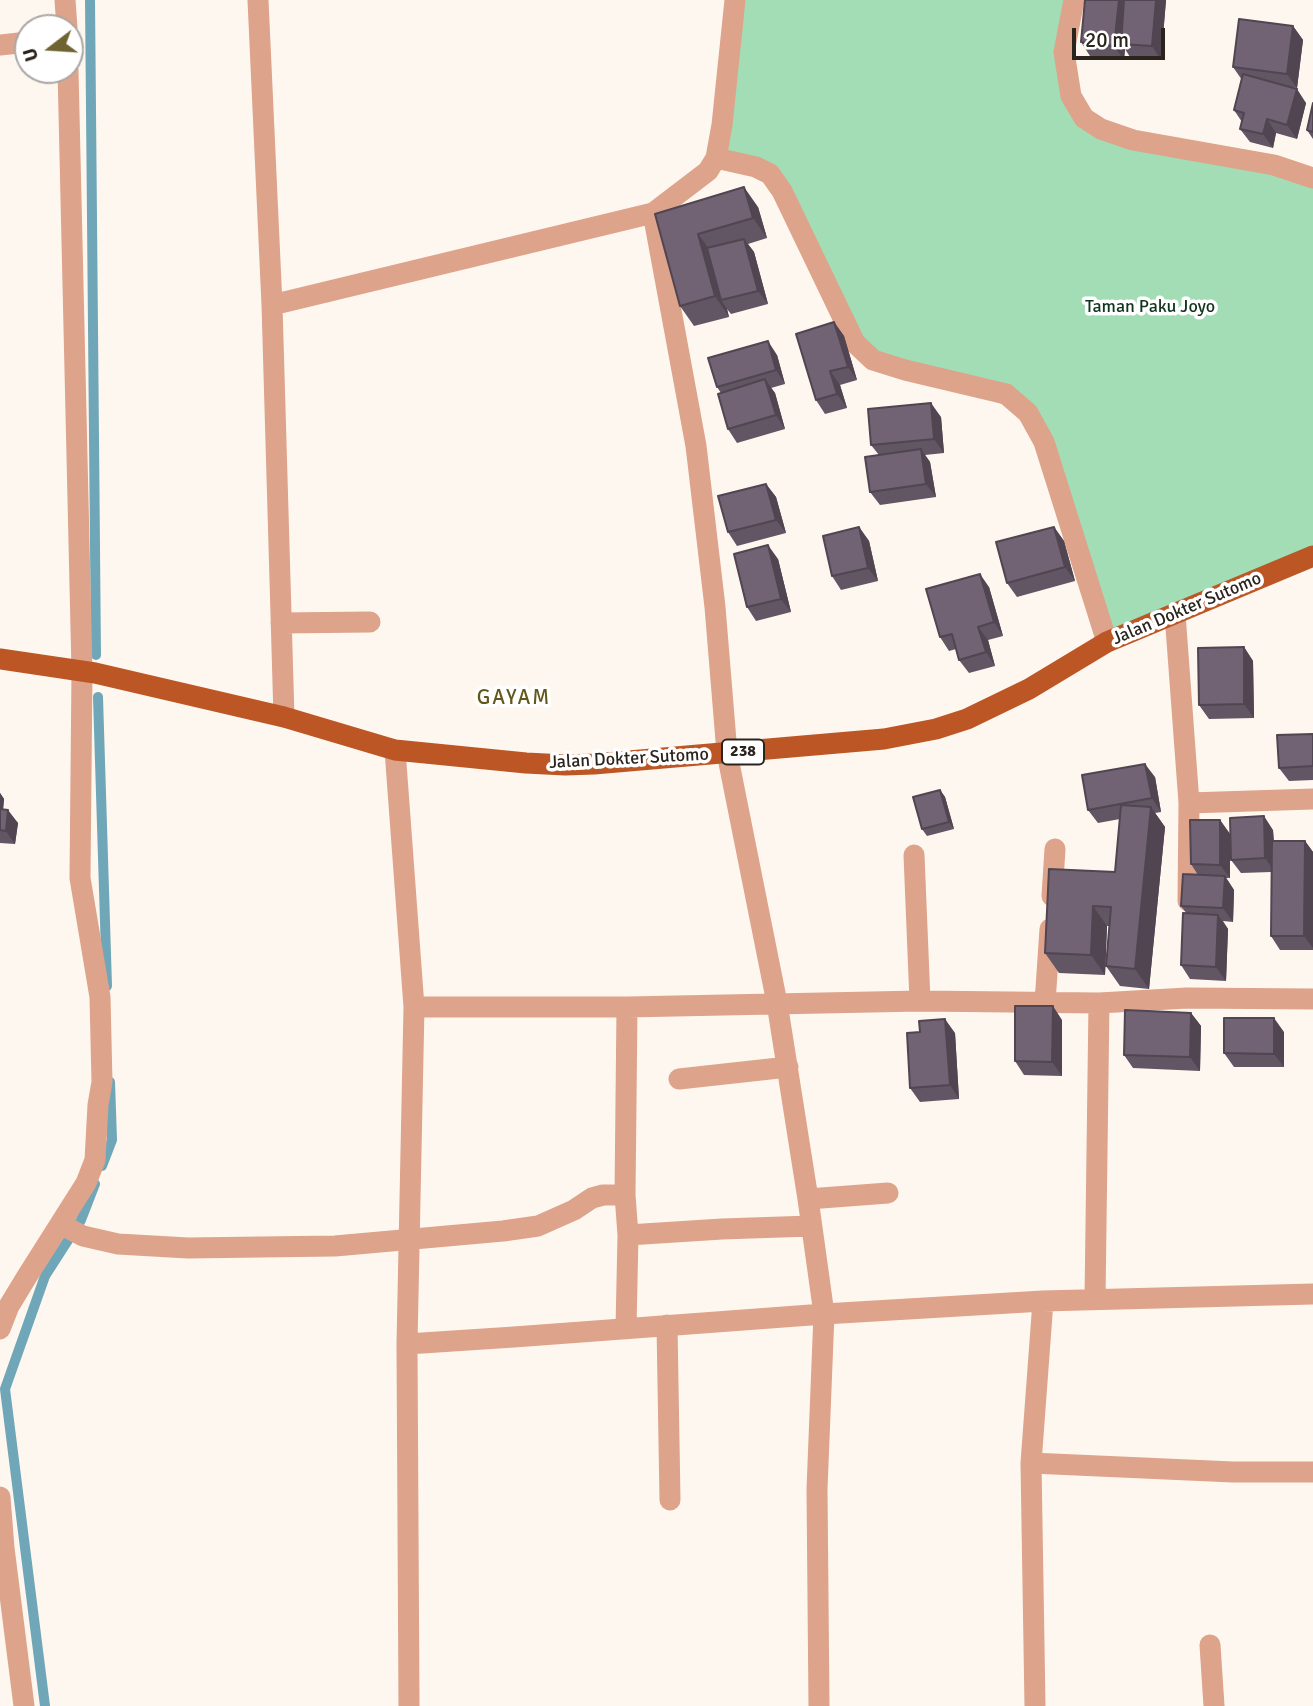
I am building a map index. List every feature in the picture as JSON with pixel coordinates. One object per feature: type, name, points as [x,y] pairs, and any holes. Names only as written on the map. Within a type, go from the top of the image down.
[{"type":"main road","name":"Jalan Dokter Sutomo","points":[[0,659],[82,671],[284,718],[395,750],[565,765],[727,753],[884,739],[936,729],[967,719],[1029,689],[1107,642],[1313,555]]},
{"type":"street","points":[[258,0],[272,305],[284,718]]},
{"type":"street","points":[[272,305],[653,213],[708,171],[716,158],[735,0]]},
{"type":"street","points":[[1074,0],[1064,52],[1071,96],[1084,118],[1101,129],[1133,140],[1274,165],[1313,178]]},
{"type":"street","points":[[0,1329],[9,1306],[70,1230],[95,1160],[102,1082],[100,997],[80,878],[82,671],[68,84]]},
{"type":"street","points":[[716,158],[755,167],[770,174],[782,191],[855,343],[873,360],[1006,394],[1028,413],[1044,442],[1107,642]]},
{"type":"street","points":[[653,213],[696,446],[715,607],[727,753],[777,1003],[824,1314],[817,1489],[819,1706]]},
{"type":"street","points":[[1175,614],[1189,803],[1188,915]]},
{"type":"street","points":[[281,624],[370,622]]},
{"type":"street","points":[[395,750],[414,1007],[407,1344],[409,1706]]},
{"type":"street","points":[[1189,803],[1313,799]]},
{"type":"street","points":[[1045,1003],[1055,849]]},
{"type":"street","points":[[914,855],[920,1001]]},
{"type":"street","points":[[414,1007],[627,1007],[920,1001],[1099,1003],[1187,991],[1313,999]]},
{"type":"street","points":[[1095,1299],[1099,1003]]},
{"type":"street","points":[[626,1328],[627,1007]]},
{"type":"street","points":[[679,1079],[788,1067]]},
{"type":"street","points":[[808,1199],[888,1193]]},
{"type":"street","points":[[70,1230],[118,1244],[188,1248],[335,1245],[538,1226],[574,1210],[592,1198],[625,1195]]},
{"type":"street","points":[[628,1235],[811,1226]]},
{"type":"street","points":[[407,1344],[1043,1301],[1313,1293]]},
{"type":"street","points":[[1035,1706],[1031,1464],[1043,1301]]},
{"type":"street","points":[[667,1325],[670,1500]]},
{"type":"street","points":[[1031,1464],[1233,1472],[1313,1472]]},
{"type":"street","points":[[0,1497],[2,1548],[23,1706]]},
{"type":"street","points":[[1210,1646],[1214,1706]]},
{"type":"green space","name":"Taman Paku Joyo","points":[[734,0],[1074,0],[1064,52],[1084,118],[1313,178],[1313,553],[1115,641],[1028,413],[873,360],[782,191],[716,158]]},
{"type":"building","points":[[1085,0],[1119,0],[1114,46],[1081,42]]},
{"type":"building","points":[[1124,0],[1156,0],[1152,46],[1121,44]]},
{"type":"building","points":[[1239,19],[1293,26],[1287,74],[1233,67]]},
{"type":"building","points":[[1243,74],[1297,89],[1287,125],[1267,119],[1263,134],[1240,129],[1244,113],[1234,110]]},
{"type":"building","points":[[1313,103],[1313,132],[1307,130]]},
{"type":"building","points":[[744,187],[753,218],[698,234],[715,296],[680,306],[655,214]]},
{"type":"building","points":[[744,239],[758,291],[721,300],[707,248]]},
{"type":"building","points":[[834,322],[848,367],[830,371],[837,394],[816,400],[796,334]]},
{"type":"building","points":[[768,341],[776,370],[717,387],[708,358]]},
{"type":"building","points":[[765,379],[776,415],[728,429],[718,394]]},
{"type":"building","points":[[931,403],[934,439],[871,445],[868,409]]},
{"type":"building","points":[[921,449],[926,484],[870,492],[865,457]]},
{"type":"building","points":[[766,484],[776,520],[728,532],[718,496]]},
{"type":"building","points":[[859,527],[868,568],[832,576],[823,536]]},
{"type":"building","points":[[1054,527],[1065,567],[1007,583],[996,542]]},
{"type":"building","points":[[768,545],[781,599],[747,607],[734,554]]},
{"type":"building","points":[[980,574],[994,622],[978,627],[986,652],[959,660],[952,634],[940,637],[926,589]]},
{"type":"building","points":[[1244,647],[1244,704],[1199,705],[1198,648]]},
{"type":"building","points":[[1313,734],[1313,766],[1279,768],[1277,735]]},
{"type":"building","points":[[1145,764],[1152,798],[1088,810],[1082,775]]},
{"type":"building","points":[[940,790],[949,822],[922,829],[913,797]]},
{"type":"building","points":[[1121,805],[1151,807],[1135,969],[1106,966],[1111,907],[1093,906],[1091,955],[1045,953],[1049,869],[1115,872]]},
{"type":"building","points":[[0,809],[8,810],[6,831],[0,830]]},
{"type":"building","points":[[1264,816],[1265,858],[1231,860],[1230,818]]},
{"type":"building","points":[[1190,820],[1220,820],[1220,865],[1191,864]]},
{"type":"building","points":[[1272,841],[1305,841],[1304,936],[1271,936]]},
{"type":"building","points":[[1183,874],[1225,876],[1223,908],[1181,906]]},
{"type":"building","points":[[1183,913],[1218,915],[1216,967],[1181,965]]},
{"type":"building","points":[[1015,1006],[1053,1006],[1052,1062],[1015,1061]]},
{"type":"building","points":[[1125,1010],[1191,1013],[1190,1057],[1124,1055]]},
{"type":"building","points":[[1224,1018],[1274,1018],[1274,1054],[1224,1053]]},
{"type":"building","points":[[945,1019],[950,1085],[910,1088],[907,1033],[920,1032],[919,1021]]},
{"type":"waterway","points":[[90,0],[96,655]]},
{"type":"waterway","points":[[98,697],[107,986]]},
{"type":"waterway","points":[[102,1166],[112,1140],[110,1082]]},
{"type":"waterway","points":[[45,1706],[5,1389],[45,1276],[81,1220],[95,1184]]},
{"type":"district","name":"GAYAM","points":[[514,698]]}]
